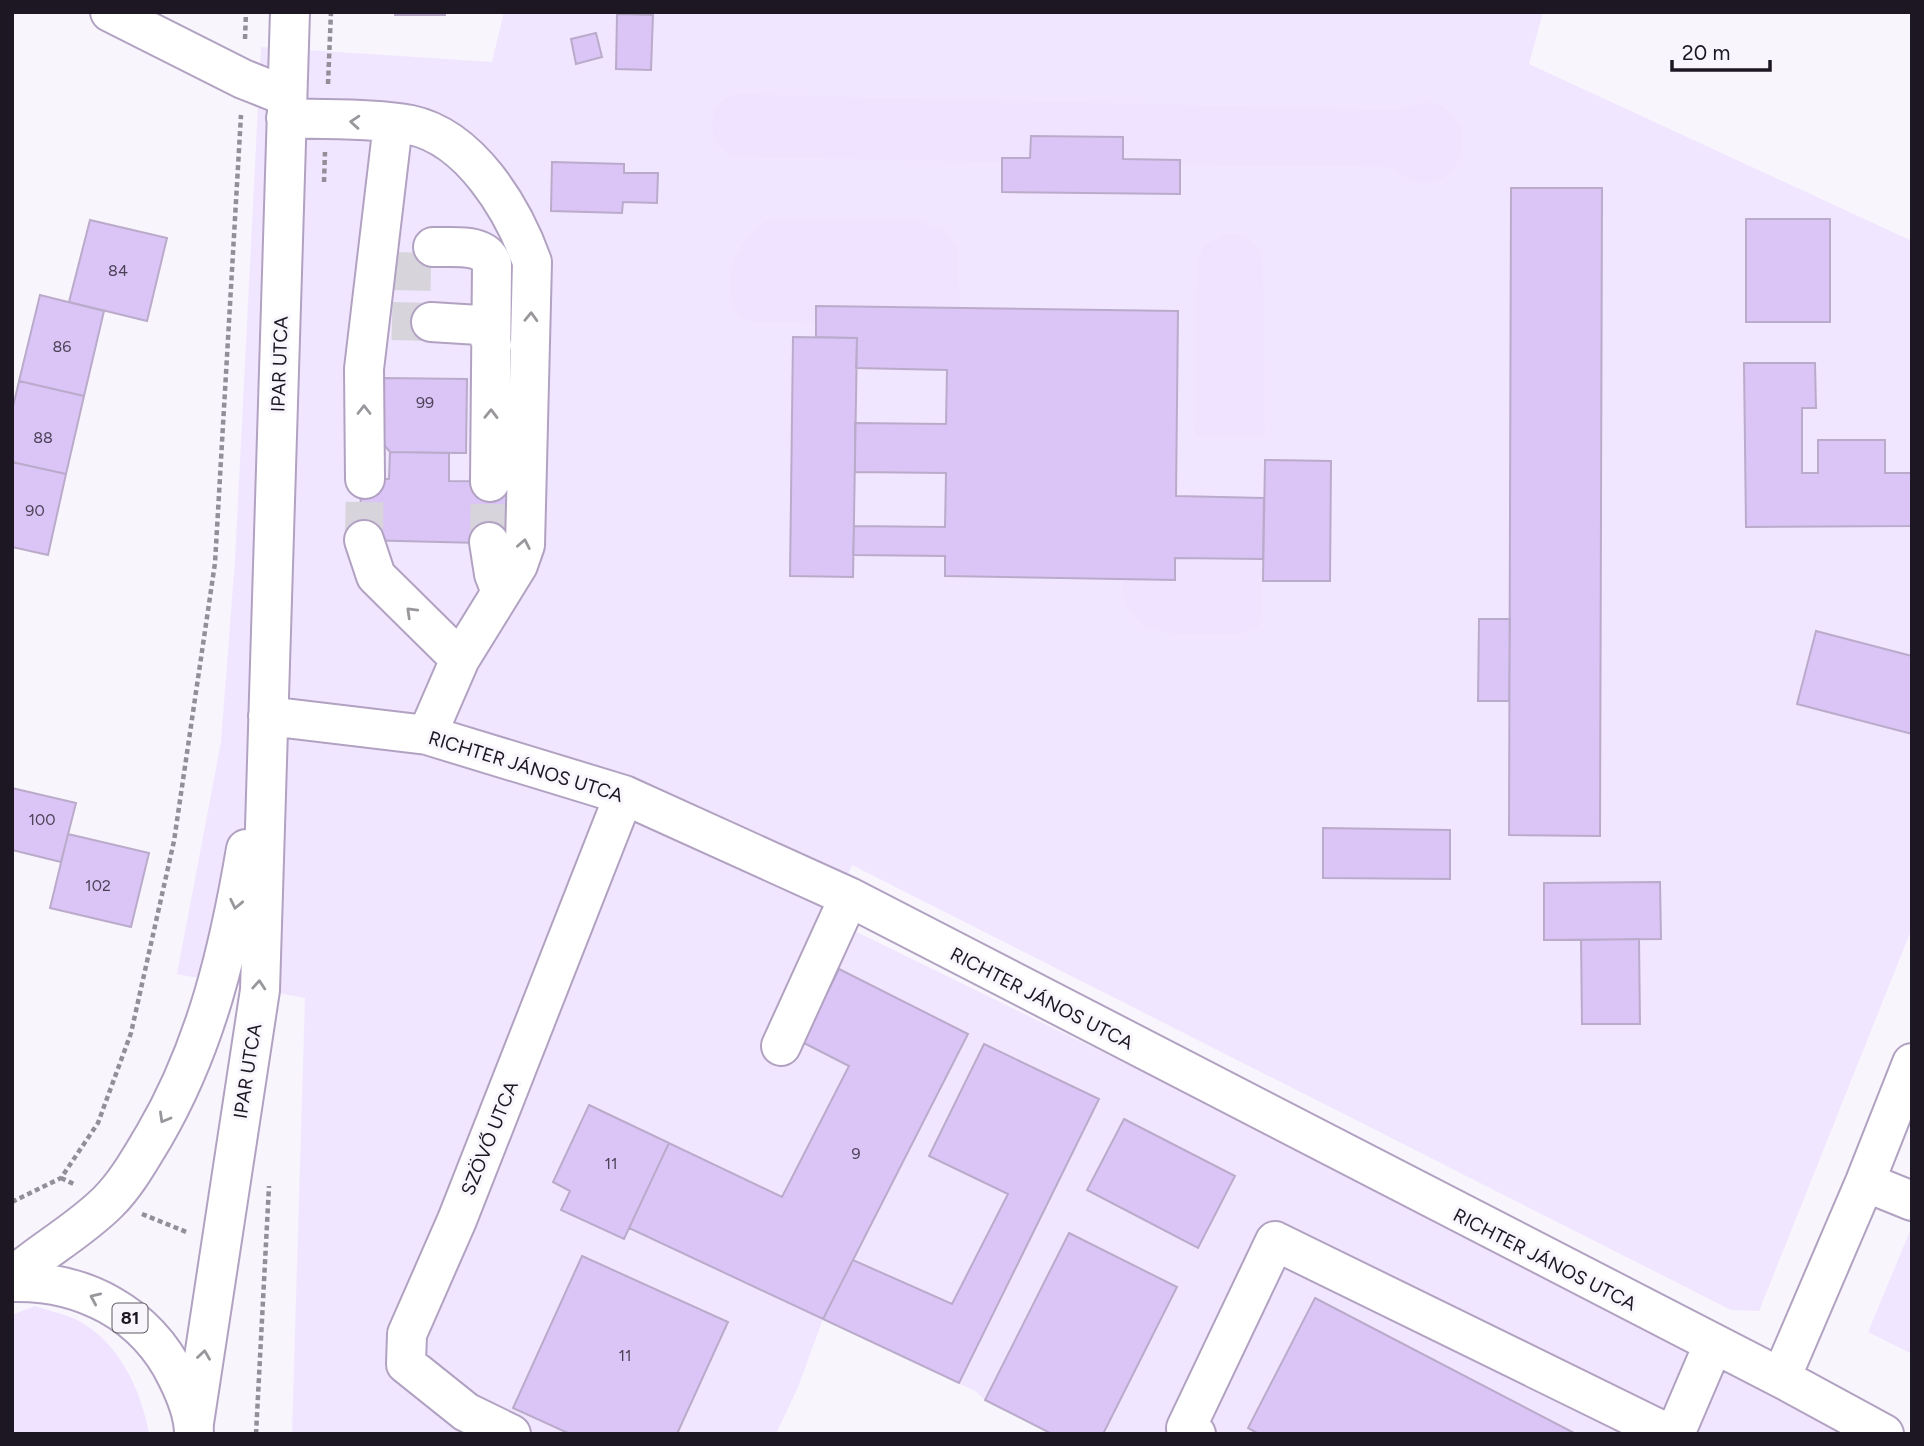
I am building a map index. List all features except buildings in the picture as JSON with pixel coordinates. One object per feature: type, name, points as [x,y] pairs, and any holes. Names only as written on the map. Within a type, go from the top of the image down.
[{"type":"street","points":[[110,12],[243,79],[286,107],[411,125],[440,138],[481,173],[505,204],[523,237],[532,262],[527,534],[522,556],[460,659],[427,735]]},
{"type":"street","name":"IPAR UTCA","points":[[194,1428],[219,1245],[260,990],[290,12]]},
{"type":"street","points":[[365,479],[364,369],[384,283],[393,124]]},
{"type":"street","points":[[490,482],[493,269],[484,251],[432,285],[489,335],[492,320]]},
{"type":"street","points":[[364,540],[366,555],[376,576],[460,659]]},
{"type":"street","points":[[489,542],[494,574],[502,592]]},
{"type":"street","name":"IPAR UTCA","points":[[12,1280],[36,1256],[86,1222],[110,1200],[133,1173],[174,1102],[205,1026],[224,960],[268,716]]},
{"type":"street","name":"RICHTER JÁNOS UTCA","points":[[268,716],[427,735],[624,795],[849,897],[1884,1434]]},
{"type":"street","name":"SZÖVŐ UTCA","points":[[511,1434],[456,1423],[406,1364],[407,1334],[457,1220],[624,795]]},
{"type":"street","points":[[781,1046],[849,897]]},
{"type":"street","points":[[1780,1378],[1865,1182],[1912,1063]]},
{"type":"street","points":[[1865,1182],[1912,1201]]},
{"type":"street","points":[[1196,1434],[1186,1428],[1275,1241],[1669,1434]]},
{"type":"street","name":"81","points":[[12,1280],[64,1286],[96,1297],[125,1314],[150,1336],[171,1363],[186,1393],[194,1428]]},
{"type":"street","points":[[1675,1434],[1713,1345]]},
{"type":"path","points":[[12,1202],[61,1178],[98,1123],[122,1063],[174,841],[215,563],[246,12]]},
{"type":"path","points":[[61,1178],[219,1245],[264,1254],[256,1434]]},
{"type":"shaded area","points":[[504,12],[1543,12],[1529,64],[1912,241],[1912,928],[1759,1311],[1731,1310],[852,865],[830,919],[1885,1434],[1052,1434],[985,1400],[975,1391],[823,1319],[798,1387],[776,1434],[292,1434],[305,998],[177,974],[221,742],[235,560],[261,47],[492,62]]},
{"type":"shaded area","points":[[735,94],[1393,110],[1429,103],[1445,108],[1455,118],[1463,145],[1460,159],[1452,171],[1441,179],[1425,183],[1414,181],[1386,167],[1180,165],[1180,160],[1123,159],[1123,137],[1031,136],[1030,158],[1002,158],[1002,162],[740,157],[728,154],[720,147],[712,128],[717,107],[724,99]]},
{"type":"shaded area","points":[[914,219],[940,228],[947,232],[958,251],[960,308],[817,306],[816,323],[757,322],[743,319],[734,307],[730,293],[733,265],[747,238],[769,220]]},
{"type":"shaded area","points":[[1225,234],[1250,240],[1258,248],[1263,261],[1265,437],[1195,437],[1197,261],[1204,245]]},
{"type":"shaded area","points":[[1175,558],[1263,559],[1262,615],[1258,627],[1235,634],[1177,634],[1162,632],[1139,622],[1130,612],[1124,598],[1122,579],[1175,580]]},
{"type":"shaded area","points":[[1912,1226],[1912,1354],[1868,1332]]},
{"type":"shaded area","points":[[35,1306],[77,1320],[105,1341],[126,1368],[134,1384],[149,1434],[12,1434],[12,1315]]},
{"type":"tunnel","points":[[393,271],[432,272]]},
{"type":"tunnel","points":[[392,321],[431,322]]},
{"type":"tunnel","points":[[364,540],[365,479]]},
{"type":"tunnel","points":[[489,542],[490,482]]}]
